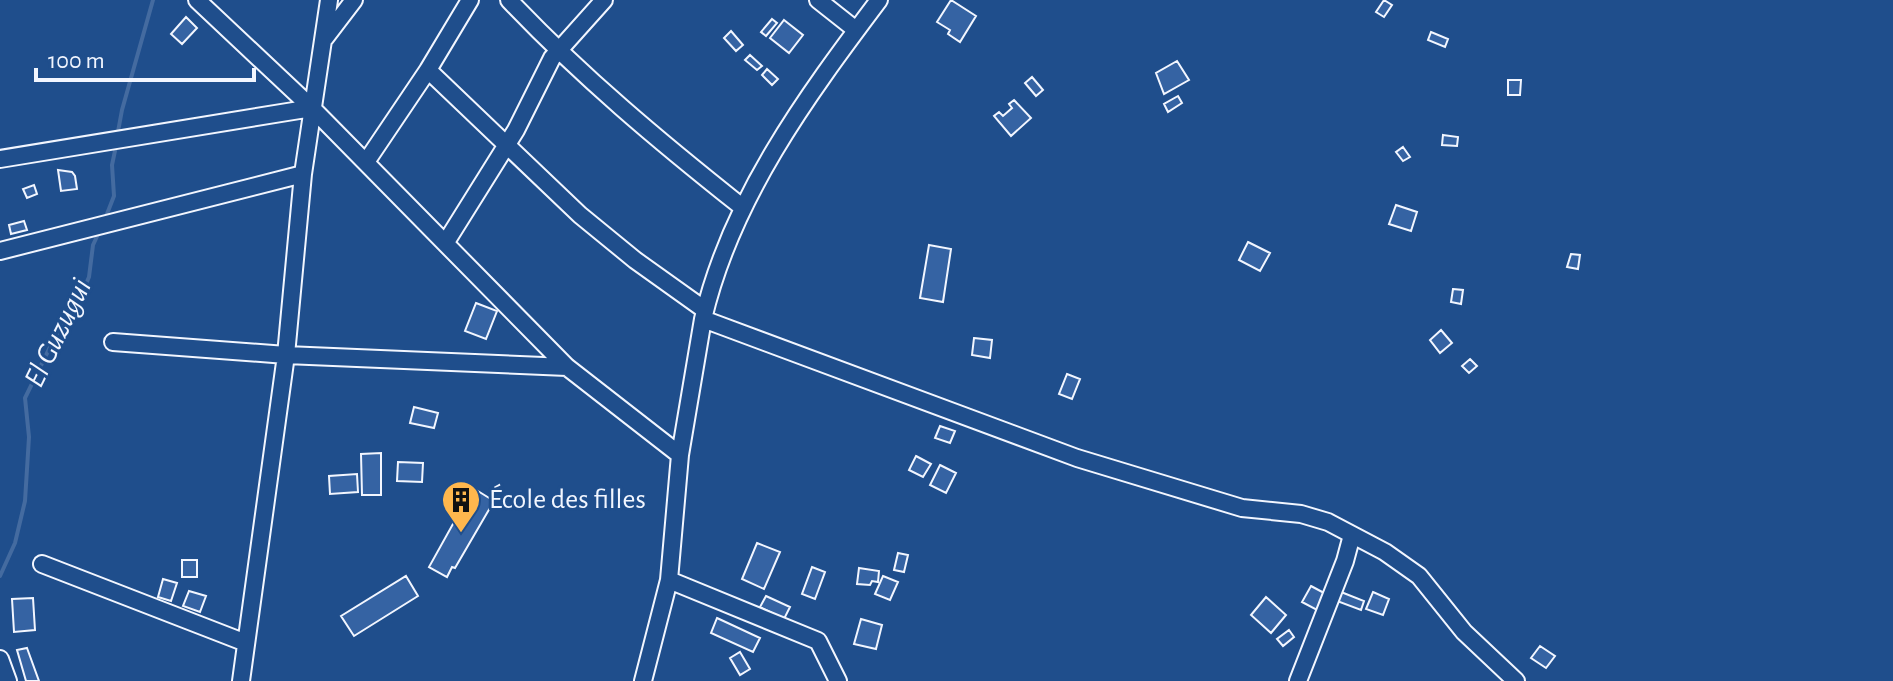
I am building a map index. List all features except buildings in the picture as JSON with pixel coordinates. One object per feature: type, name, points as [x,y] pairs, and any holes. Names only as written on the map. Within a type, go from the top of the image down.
[{"type":"street","points":[[197,0],[312,108],[567,367],[680,455]]},
{"type":"street","points":[[241,681],[286,355],[303,174],[329,0]]},
{"type":"street","points":[[322,42],[354,0]]},
{"type":"street","points":[[366,162],[428,70],[470,0]]},
{"type":"street","points":[[509,0],[557,50],[640,125],[742,207]]},
{"type":"street","points":[[446,242],[516,130],[557,50],[586,23],[604,0]]},
{"type":"street","points":[[818,0],[856,30]]},
{"type":"street","points":[[643,681],[669,580],[680,455],[704,314],[742,207],[792,124],[879,0]]},
{"type":"street","points":[[428,70],[505,146],[624,251],[704,314],[1077,458],[1242,508],[1313,517],[1385,552],[1419,576],[1464,632],[1516,681]]},
{"type":"street","points":[[0,159],[312,108]]},
{"type":"street","points":[[0,251],[303,174]]},
{"type":"street","points":[[113,342],[286,355],[567,367]]},
{"type":"street","points":[[1298,681],[1348,554],[1352,535]]},
{"type":"street","points":[[42,564],[246,643]]},
{"type":"street","points":[[669,580],[818,641],[838,681]]},
{"type":"street","points":[[0,659],[8,681]]},
{"type":"waterway","name":"El Guzugui","points":[[117,137],[153,0]]},
{"type":"waterway","name":"El Guzugui","points":[[105,219],[114,196],[112,165],[116,146]]},
{"type":"waterway","name":"El Guzugui","points":[[0,576],[15,543],[25,501],[29,437],[25,398],[53,341],[76,307],[89,277],[93,245],[100,230]]},
{"type":"place","name":"École des filles","points":[[461,534]]}]
